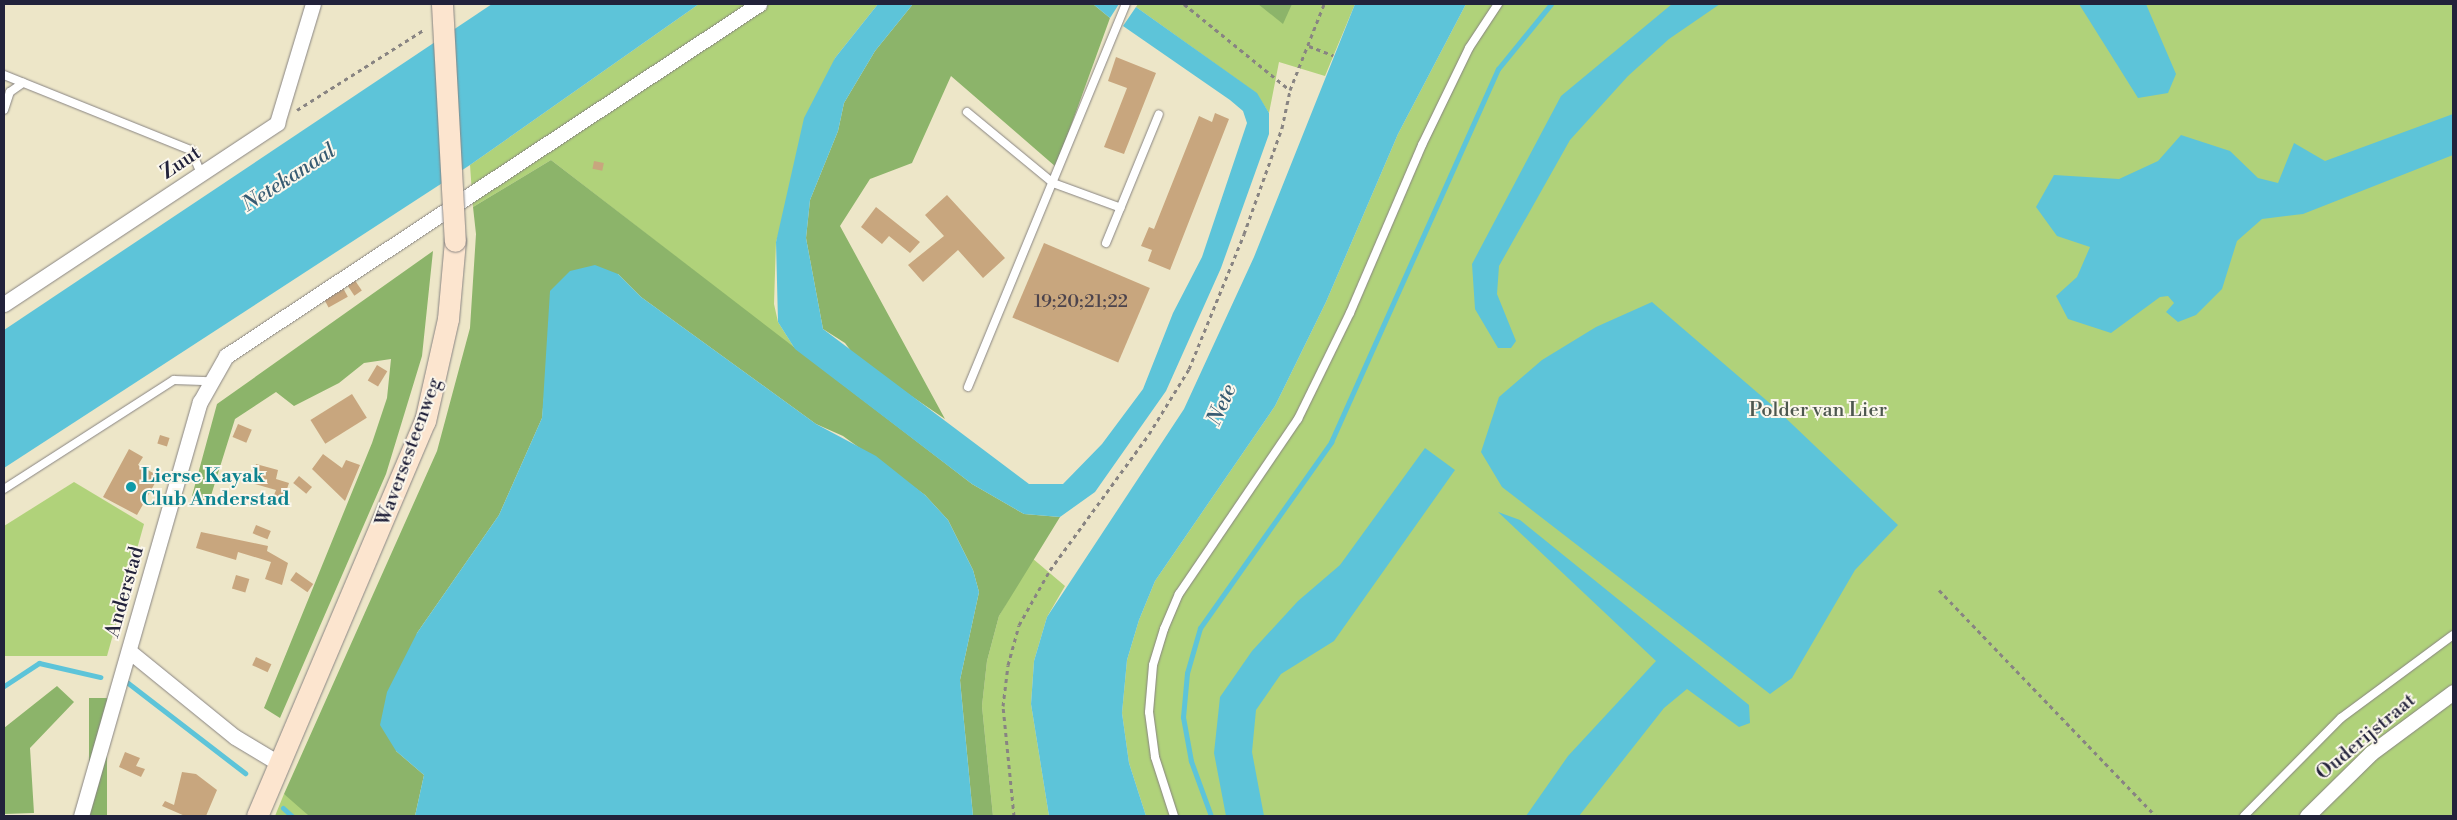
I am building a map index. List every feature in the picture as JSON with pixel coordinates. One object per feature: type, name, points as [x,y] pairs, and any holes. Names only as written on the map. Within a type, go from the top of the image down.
[{"type":"main road","name":"Waversesteenweg","points":[[257,816],[425,420],[448,319],[455,241],[442,4]]},
{"type":"street","points":[[276,123],[313,4]]},
{"type":"street","name":"Anderstad","points":[[81,816],[128,651],[210,380],[226,356],[247,338],[759,4]]},
{"type":"street","name":"Zuut","points":[[4,304],[276,123]]},
{"type":"street","points":[[128,651],[235,738],[280,764]]},
{"type":"street","name":"Ouderijstraat","points":[[2307,816],[2371,753],[2453,692]]},
{"type":"lane","points":[[968,387],[1126,4]]},
{"type":"lane","points":[[1174,816],[1155,757],[1149,712],[1153,665],[1164,629],[1179,594],[1298,419],[1350,313],[1422,145],[1470,48],[1498,4]]},
{"type":"lane","points":[[4,75],[191,150],[201,174]]},
{"type":"lane","points":[[4,110],[10,92],[23,82]]},
{"type":"lane","points":[[967,112],[1053,183],[1121,208]]},
{"type":"lane","points":[[1106,243],[1159,114]]},
{"type":"lane","points":[[4,488],[174,380],[210,380]]},
{"type":"lane","points":[[2244,816],[2341,718],[2453,635]]},
{"type":"path","points":[[1184,4],[1290,90]]},
{"type":"path","points":[[1014,816],[1004,706],[1008,665],[1019,624],[1050,570],[1150,434],[1189,369],[1244,234],[1282,128],[1290,90],[1324,4]]},
{"type":"path","points":[[276,123],[432,24]]},
{"type":"path","points":[[1309,46],[1333,55]]},
{"type":"path","points":[[1939,590],[2156,816]]},
{"type":"green space","points":[[699,4],[878,4],[835,58],[776,242],[774,304],[778,322],[795,349],[551,160],[473,207],[470,165]]},
{"type":"green space","points":[[913,4],[1093,4],[1110,18],[1056,167],[951,76],[912,163],[870,179],[840,226],[945,419],[857,359],[845,343],[823,329],[806,238],[810,200],[838,131],[844,103],[875,51]]},
{"type":"green space","points":[[1138,4],[1355,4],[1325,76],[1279,62],[1269,113],[1256,93],[1136,7]]},
{"type":"green space","points":[[1258,4],[1292,4],[1283,24]]},
{"type":"green space","name":"Polder van Lier","points":[[1466,4],[2453,4],[2453,816],[1146,816],[1129,763],[1122,713],[1127,660],[1139,620],[1155,581],[1275,406],[1326,302],[1398,134]]},
{"type":"green space","points":[[551,160],[972,484],[1024,514],[1060,517],[999,616],[987,661],[982,706],[993,816],[973,816],[960,680],[979,592],[973,570],[948,520],[925,495],[843,436],[816,424],[641,297],[618,274],[548,355],[542,418],[499,515],[417,633],[396,751],[424,775],[415,816],[309,816],[284,794],[437,451],[470,328],[476,234],[473,207]]},
{"type":"green space","points":[[433,251],[422,356],[386,474],[280,718],[264,708],[372,443],[387,398],[391,359],[364,363],[339,383],[294,406],[276,392],[235,419],[209,502],[192,496],[217,404]]},
{"type":"green space","points":[[74,482],[144,524],[107,656],[4,656],[4,526]]},
{"type":"green space","points":[[1032,558],[1065,586],[1047,617],[1034,661],[1031,704],[1049,816],[993,816],[982,706],[987,661],[999,616]]},
{"type":"green space","points":[[57,686],[74,702],[30,748],[34,813],[4,814],[4,728]]},
{"type":"green space","points":[[89,698],[107,698],[107,816],[89,816]]},
{"type":"green space","points":[[284,794],[293,798],[309,816],[275,816]]},
{"type":"water","name":"Netekanaal","points":[[492,4],[699,4],[470,165],[4,468],[4,330]]},
{"type":"water","points":[[878,4],[913,4],[875,51],[844,103],[838,131],[810,200],[806,238],[823,329],[1029,484],[1063,484],[1102,444],[1143,389],[1173,313],[1202,257],[1247,123],[1243,111],[1230,100],[1123,26],[1136,7],[1257,93],[1269,113],[1269,134],[1221,268],[1166,391],[1095,492],[1060,517],[1024,514],[972,484],[795,349],[778,322],[776,242],[804,118],[835,58]]},
{"type":"water","points":[[1093,4],[1119,4],[1110,18]]},
{"type":"water","name":"Nete","points":[[1355,4],[1466,4],[1398,134],[1326,302],[1275,406],[1155,581],[1139,620],[1127,660],[1122,713],[1129,763],[1146,816],[1049,816],[1031,704],[1034,661],[1047,617],[1184,409],[1254,257]]},
{"type":"water","points":[[1672,4],[1720,4],[1669,39],[1628,76],[1570,140],[1499,266],[1497,294],[1516,341],[1511,348],[1498,348],[1475,309],[1472,264],[1561,96]]},
{"type":"water","points":[[2079,4],[2146,4],[2176,74],[2168,93],[2138,98]]},
{"type":"water","points":[[2453,114],[2453,155],[2303,214],[2262,219],[2237,241],[2222,289],[2196,315],[2178,322],[2166,312],[2174,303],[2168,296],[2160,297],[2111,333],[2068,319],[2056,296],[2077,277],[2090,247],[2057,236],[2036,207],[2054,175],[2119,179],[2158,161],[2181,135],[2230,151],[2258,178],[2278,183],[2294,143],[2325,161]]},
{"type":"water","points":[[595,265],[618,274],[641,297],[816,424],[876,456],[925,495],[948,520],[973,570],[979,592],[960,680],[973,816],[415,816],[424,775],[396,751],[380,725],[387,692],[417,633],[499,515],[542,418],[550,291],[570,271]]},
{"type":"water","points":[[1652,302],[1773,406],[1898,525],[1855,570],[1792,678],[1770,694],[1502,487],[1481,452],[1499,397],[1542,360],[1596,327]]},
{"type":"water","points":[[1425,448],[1455,470],[1334,641],[1281,674],[1256,710],[1252,752],[1264,816],[1226,816],[1214,753],[1220,697],[1252,651],[1298,601],[1340,565]]},
{"type":"water","points":[[1498,512],[1520,520],[1749,705],[1750,723],[1739,727],[1687,689],[1664,708],[1579,816],[1526,816],[1568,756],[1656,661]]},
{"type":"building","points":[[1116,57],[1156,73],[1124,154],[1104,147],[1127,88],[1108,81]]},
{"type":"building","points":[[1215,113],[1229,119],[1170,270],[1148,261],[1152,250],[1141,246],[1149,227],[1154,229],[1199,116],[1212,122]]},
{"type":"building","points":[[594,161],[604,163],[602,171],[592,169]]},
{"type":"building","points":[[947,195],[1005,258],[983,278],[958,250],[923,282],[908,265],[944,236],[925,215]]},
{"type":"building","points":[[876,207],[920,242],[910,253],[889,236],[882,244],[861,227]]},
{"type":"building","points":[[1044,243],[1150,288],[1118,362],[1012,318]]},
{"type":"building","points":[[354,279],[362,291],[354,296],[347,284]]},
{"type":"building","points":[[343,288],[348,297],[329,307],[324,299]]},
{"type":"building","points":[[377,365],[387,371],[378,387],[368,380]]},
{"type":"building","points":[[352,394],[367,418],[325,444],[310,420]]},
{"type":"building","points":[[238,424],[252,430],[246,443],[233,437]]},
{"type":"building","points":[[160,435],[170,438],[167,447],[157,444]]},
{"type":"building","name":"Lierse Kayak Club Anderstad","points":[[129,449],[143,457],[138,465],[159,476],[137,515],[103,497]]},
{"type":"building","points":[[323,454],[342,468],[346,460],[360,465],[345,501],[312,469]]},
{"type":"building","points":[[256,464],[278,470],[276,479],[289,483],[284,498],[274,495],[276,490],[251,483]]},
{"type":"building","points":[[299,476],[312,487],[306,494],[293,483]]},
{"type":"building","points":[[256,525],[271,531],[267,539],[253,533]]},
{"type":"building","points":[[201,532],[268,546],[267,551],[288,563],[282,585],[265,579],[271,562],[238,552],[236,560],[196,548]]},
{"type":"building","points":[[296,572],[313,584],[307,592],[290,580]]},
{"type":"building","points":[[236,575],[249,579],[245,592],[232,588]]},
{"type":"building","points":[[256,657],[271,664],[268,672],[252,665]]},
{"type":"building","points":[[125,752],[140,758],[136,766],[145,769],[141,777],[119,767]]},
{"type":"building","points":[[182,772],[196,774],[217,790],[206,816],[185,816],[162,806],[165,801],[174,805]]},
{"type":"waterway","points":[[1211,816],[1191,761],[1183,717],[1187,673],[1200,628],[1331,442],[1498,69],[1551,4]]},
{"type":"waterway","points":[[4,686],[39,663],[100,677]]},
{"type":"waterway","points":[[128,683],[245,773]]},
{"type":"waterway","points":[[283,808],[292,816]]},
{"type":"place","name":"Lierse Kayak Club Anderstad","points":[[131,487]]}]
